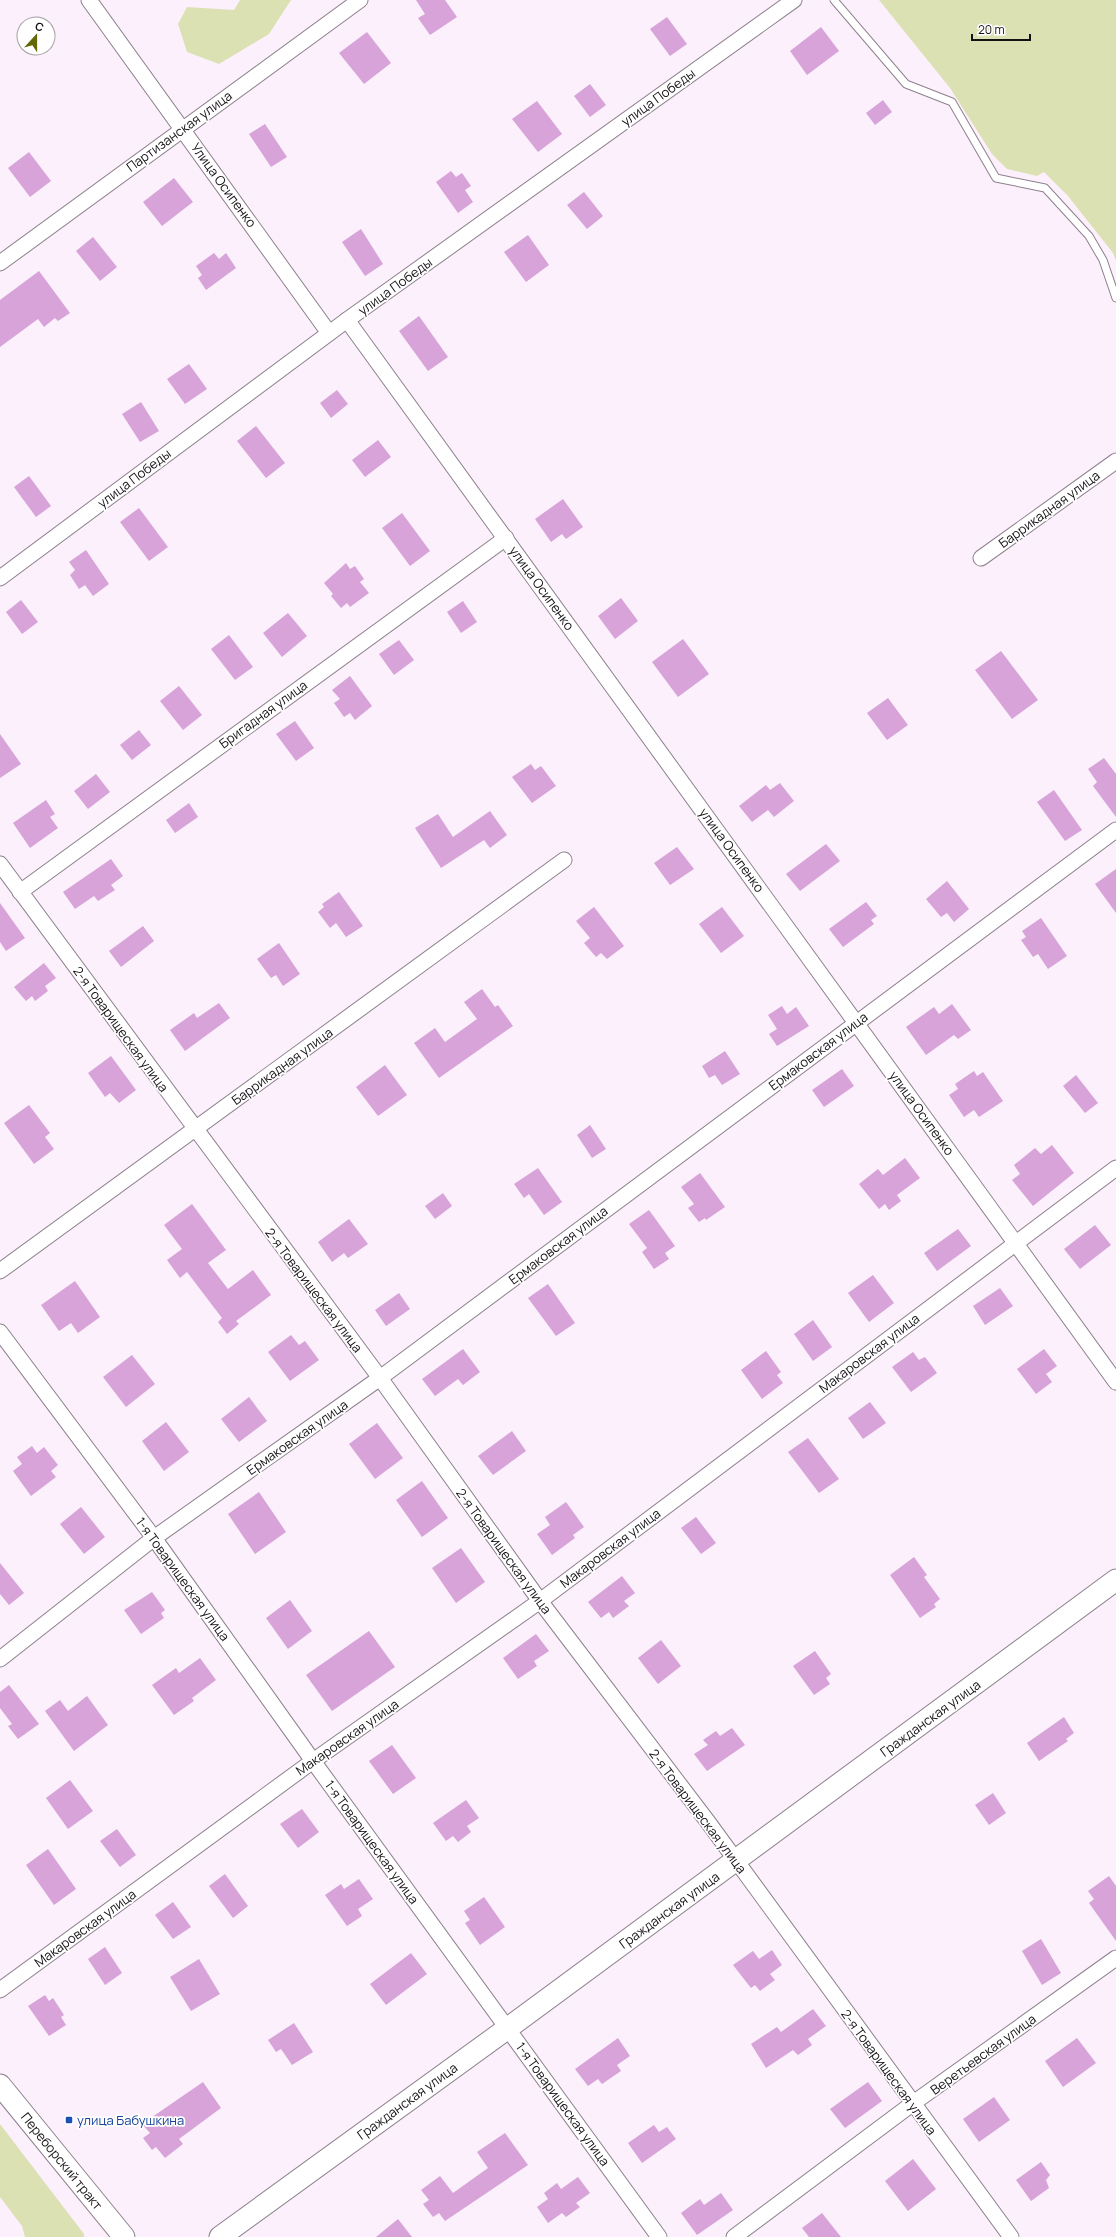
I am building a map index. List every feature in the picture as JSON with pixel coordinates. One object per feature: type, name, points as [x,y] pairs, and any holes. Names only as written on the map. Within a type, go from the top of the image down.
[{"type":"main road","name":"Гражданская улица","points":[[220,2237],[736,1861],[1116,1580]]},
{"type":"main road","name":"Переборский тракт","points":[[0,2085],[124,2237]]},
{"type":"street","name":"Улица Осипенко","points":[[89,0],[183,128],[329,333]]},
{"type":"street","name":"Партизанская улица","points":[[0,263],[360,0]]},
{"type":"street","name":"улица Победы","points":[[0,578],[329,333],[794,0]]},
{"type":"street","name":"улица Осипенко","points":[[347,320],[857,1022],[1116,1382]]},
{"type":"street","name":"Баррикадная улица","points":[[981,558],[1116,461]]},
{"type":"street","name":"Бригадная улица","points":[[20,892],[506,538]]},
{"type":"street","name":"Ермаковская улица","points":[[0,1659],[154,1538],[380,1378],[1116,830]]},
{"type":"street","name":"Баррикадная улица","points":[[0,1271],[564,860]]},
{"type":"street","name":"2-я Товарищеская улица","points":[[0,864],[195,1130],[380,1378],[540,1601],[736,1861],[912,2104],[1011,2237]]},
{"type":"street","name":"Макаровская улица","points":[[0,1990],[313,1761],[540,1601],[1116,1168]]},
{"type":"street","name":"1-я Товарищеская улица","points":[[0,1332],[154,1538],[313,1761],[659,2237]]},
{"type":"street","name":"Веретьевская улица","points":[[734,2237],[912,2104],[1116,1958]]},
{"type":"lane","points":[[834,0],[906,84],[952,102],[996,178],[1046,188],[1089,236],[1103,260],[1116,298]]},
{"type":"green space","points":[[240,0],[291,0],[269,34],[219,64],[187,52],[178,24],[187,7],[234,10]]},
{"type":"green space","points":[[879,0],[1116,0],[1116,261],[1113,253],[1068,196],[1044,172],[1037,176],[1007,169],[992,154],[950,88]]},
{"type":"green space","points":[[0,2124],[84,2234],[84,2237],[25,2237],[22,2226],[0,2197]]},
{"type":"building","points":[[416,0],[445,0],[457,17],[430,35],[418,18],[425,14]]},
{"type":"building","points":[[667,17],[687,44],[670,56],[650,29]]},
{"type":"building","points":[[821,27],[839,51],[807,75],[790,51]]},
{"type":"building","points":[[367,32],[391,63],[364,84],[339,53]]},
{"type":"building","points":[[590,84],[606,105],[590,117],[574,96]]},
{"type":"building","points":[[883,100],[892,112],[875,125],[866,113]]},
{"type":"building","points":[[537,101],[562,134],[538,152],[512,119]]},
{"type":"building","points":[[265,124],[287,157],[271,167],[249,134]]},
{"type":"building","points":[[29,152],[51,181],[30,197],[8,168]]},
{"type":"building","points":[[451,171],[456,177],[462,173],[471,186],[465,190],[473,202],[458,213],[436,182]]},
{"type":"building","points":[[174,178],[193,202],[162,226],[143,202]]},
{"type":"building","points":[[584,192],[603,216],[587,229],[567,205]]},
{"type":"building","points":[[361,229],[383,264],[365,276],[342,242]]},
{"type":"building","points":[[528,235],[549,265],[526,282],[504,252]]},
{"type":"building","points":[[93,237],[117,267],[100,281],[76,251]]},
{"type":"building","points":[[214,253],[219,259],[226,253],[236,268],[206,290],[198,278],[202,275],[196,266]]},
{"type":"building","points":[[39,271],[70,313],[58,321],[55,318],[44,327],[38,319],[0,347],[0,300]]},
{"type":"building","points":[[419,316],[448,357],[428,371],[399,331]]},
{"type":"building","points":[[189,364],[207,389],[185,404],[167,379]]},
{"type":"building","points":[[337,390],[348,404],[331,418],[320,403]]},
{"type":"building","points":[[141,402],[159,431],[140,442],[122,414]]},
{"type":"building","points":[[256,426],[285,463],[266,478],[237,441]]},
{"type":"building","points":[[378,440],[391,457],[365,477],[352,460]]},
{"type":"building","points":[[29,476],[51,506],[36,517],[14,487]]},
{"type":"building","points":[[563,499],[583,527],[566,539],[562,534],[551,542],[535,519]]},
{"type":"building","points":[[139,508],[168,547],[149,561],[120,522]]},
{"type":"building","points":[[402,513],[430,551],[410,566],[382,528]]},
{"type":"building","points":[[86,550],[109,584],[93,596],[85,585],[79,589],[70,575],[75,570],[69,562]]},
{"type":"building","points":[[346,563],[350,569],[355,566],[364,579],[360,582],[369,593],[350,607],[347,603],[341,608],[331,596],[333,594],[324,583]]},
{"type":"building","points":[[621,598],[638,621],[615,639],[598,616]]},
{"type":"building","points":[[21,600],[38,622],[22,634],[6,612]]},
{"type":"building","points":[[463,601],[477,622],[461,633],[447,612]]},
{"type":"building","points":[[288,613],[307,636],[282,657],[263,633]]},
{"type":"building","points":[[229,635],[253,667],[235,680],[211,649]]},
{"type":"building","points":[[683,639],[709,674],[678,697],[652,662]]},
{"type":"building","points":[[399,640],[414,660],[394,675],[379,654]]},
{"type":"building","points":[[1001,651],[1038,700],[1012,719],[975,670]]},
{"type":"building","points":[[350,676],[372,706],[355,720],[350,713],[344,717],[334,703],[340,699],[332,690]]},
{"type":"building","points":[[179,686],[202,715],[183,730],[160,701]]},
{"type":"building","points":[[888,698],[908,725],[887,740],[867,713]]},
{"type":"building","points":[[295,721],[314,748],[296,761],[276,734]]},
{"type":"building","points":[[139,730],[151,745],[132,760],[120,745]]},
{"type":"building","points":[[0,734],[21,764],[0,778]]},
{"type":"building","points":[[1104,758],[1116,774],[1116,817],[1093,786],[1097,782],[1088,769]]},
{"type":"building","points":[[531,764],[535,770],[541,766],[556,786],[532,803],[512,777]]},
{"type":"building","points":[[96,774],[110,792],[88,809],[74,791]]},
{"type":"building","points":[[780,783],[794,801],[774,817],[768,810],[752,822],[739,806],[766,785],[770,790]]},
{"type":"building","points":[[1054,790],[1082,830],[1065,841],[1037,802]]},
{"type":"building","points":[[46,800],[55,814],[50,817],[58,828],[30,848],[13,823]]},
{"type":"building","points":[[189,803],[198,817],[175,833],[166,820]]},
{"type":"building","points":[[490,811],[507,835],[490,848],[484,840],[441,868],[415,828],[438,814],[453,837]]},
{"type":"building","points":[[826,844],[840,861],[800,891],[786,874]]},
{"type":"building","points":[[677,847],[694,869],[670,885],[654,863]]},
{"type":"building","points":[[111,859],[123,876],[111,885],[115,890],[98,901],[94,896],[75,909],[63,892]]},
{"type":"building","points":[[1116,869],[1116,913],[1095,884]]},
{"type":"building","points":[[947,881],[969,909],[954,922],[947,913],[941,917],[926,899]]},
{"type":"building","points":[[339,892],[363,926],[346,937],[336,923],[330,928],[318,912],[324,907],[322,904]]},
{"type":"building","points":[[866,902],[877,916],[871,920],[874,924],[843,947],[829,929]]},
{"type":"building","points":[[0,903],[25,938],[6,951],[0,942]]},
{"type":"building","points":[[594,907],[624,946],[607,959],[601,953],[596,957],[584,943],[590,938],[576,921]]},
{"type":"building","points":[[722,907],[744,936],[721,953],[699,924]]},
{"type":"building","points":[[1041,918],[1067,956],[1048,969],[1038,954],[1033,957],[1021,940],[1026,937],[1022,931]]},
{"type":"building","points":[[143,926],[154,941],[121,967],[109,951]]},
{"type":"building","points":[[279,943],[300,974],[283,986],[276,975],[271,978],[257,959]]},
{"type":"building","points":[[44,963],[56,978],[45,986],[48,991],[35,1001],[32,996],[26,1001],[14,987]]},
{"type":"building","points":[[482,989],[495,1007],[498,1005],[513,1026],[439,1078],[414,1043],[435,1028],[445,1042],[477,1019],[464,1002]]},
{"type":"building","points":[[219,1003],[230,1018],[185,1051],[170,1030],[194,1013],[197,1018]]},
{"type":"building","points":[[952,1004],[971,1030],[958,1039],[954,1035],[926,1055],[906,1027],[934,1007],[939,1014]]},
{"type":"building","points":[[782,1006],[787,1014],[796,1007],[809,1026],[777,1046],[769,1034],[777,1029],[768,1015]]},
{"type":"building","points":[[725,1051],[740,1074],[722,1085],[715,1075],[709,1078],[702,1066]]},
{"type":"building","points":[[111,1056],[136,1090],[119,1103],[110,1093],[105,1097],[88,1073]]},
{"type":"building","points":[[385,1065],[407,1095],[378,1116],[356,1087]]},
{"type":"building","points":[[842,1069],[854,1086],[824,1107],[812,1090]]},
{"type":"building","points":[[974,1071],[977,1076],[983,1072],[1003,1101],[979,1117],[974,1110],[964,1117],[949,1095],[958,1089],[955,1084]]},
{"type":"building","points":[[1076,1075],[1098,1103],[1085,1113],[1063,1086]]},
{"type":"building","points":[[29,1105],[50,1133],[45,1137],[54,1149],[34,1164],[4,1123]]},
{"type":"building","points":[[590,1125],[606,1149],[592,1158],[577,1135]]},
{"type":"building","points":[[1052,1145],[1074,1173],[1033,1206],[1012,1180],[1020,1174],[1014,1165],[1035,1148],[1041,1154]]},
{"type":"building","points":[[905,1158],[920,1178],[897,1195],[901,1201],[889,1210],[885,1204],[879,1209],[859,1184],[878,1169],[883,1175]]},
{"type":"building","points":[[538,1168],[562,1202],[544,1215],[529,1194],[524,1198],[514,1184]]},
{"type":"building","points":[[700,1173],[725,1207],[706,1220],[705,1218],[699,1222],[688,1208],[694,1204],[681,1187]]},
{"type":"building","points":[[443,1193],[452,1206],[435,1219],[425,1206]]},
{"type":"building","points":[[192,1204],[226,1250],[208,1263],[228,1289],[253,1270],[271,1295],[236,1321],[239,1324],[227,1334],[218,1322],[222,1318],[187,1272],[180,1278],[167,1260],[182,1249],[164,1225]]},
{"type":"building","points":[[649,1210],[675,1246],[665,1253],[669,1259],[654,1269],[642,1252],[647,1248],[629,1224]]},
{"type":"building","points":[[349,1219],[368,1244],[348,1258],[344,1253],[332,1262],[318,1242]]},
{"type":"building","points":[[1095,1225],[1111,1245],[1080,1269],[1064,1249]]},
{"type":"building","points":[[958,1229],[971,1246],[937,1271],[924,1253]]},
{"type":"building","points":[[873,1275],[894,1303],[869,1322],[848,1293]]},
{"type":"building","points":[[75,1281],[100,1317],[78,1333],[71,1323],[59,1331],[41,1305]]},
{"type":"building","points":[[548,1284],[575,1323],[556,1336],[528,1298]]},
{"type":"building","points":[[1000,1288],[1013,1306],[985,1325],[973,1306]]},
{"type":"building","points":[[399,1293],[410,1309],[386,1326],[375,1310]]},
{"type":"building","points":[[813,1320],[832,1347],[813,1361],[794,1334]]},
{"type":"building","points":[[291,1335],[299,1345],[305,1341],[319,1360],[290,1381],[268,1352]]},
{"type":"building","points":[[463,1349],[480,1372],[463,1385],[458,1379],[435,1396],[422,1379]]},
{"type":"building","points":[[1044,1349],[1057,1366],[1046,1374],[1052,1382],[1036,1394],[1017,1369]]},
{"type":"building","points":[[766,1351],[781,1372],[777,1375],[783,1383],[762,1399],[741,1370]]},
{"type":"building","points":[[913,1352],[919,1360],[925,1357],[937,1373],[911,1392],[892,1367]]},
{"type":"building","points":[[132,1355],[155,1384],[126,1407],[103,1377]]},
{"type":"building","points":[[249,1397],[267,1421],[239,1442],[221,1419]]},
{"type":"building","points":[[870,1402],[886,1423],[863,1439],[848,1418]]},
{"type":"building","points":[[166,1422],[189,1452],[164,1471],[142,1441]]},
{"type":"building","points":[[377,1423],[403,1458],[375,1479],[349,1444]]},
{"type":"building","points":[[512,1431],[526,1451],[493,1475],[478,1456]]},
{"type":"building","points":[[808,1438],[839,1479],[819,1493],[788,1452]]},
{"type":"building","points":[[32,1446],[37,1453],[44,1447],[58,1465],[51,1471],[56,1477],[31,1496],[13,1471],[22,1464],[17,1457]]},
{"type":"building","points":[[422,1481],[448,1518],[422,1537],[396,1500]]},
{"type":"building","points":[[259,1492],[286,1532],[255,1554],[228,1514]]},
{"type":"building","points":[[566,1502],[584,1527],[573,1535],[575,1538],[552,1555],[537,1534],[550,1525],[545,1517]]},
{"type":"building","points":[[81,1507],[105,1537],[84,1554],[60,1524]]},
{"type":"building","points":[[696,1517],[716,1543],[701,1554],[681,1528]]},
{"type":"building","points":[[461,1548],[485,1582],[456,1603],[432,1568]]},
{"type":"building","points":[[914,1557],[927,1575],[924,1577],[940,1599],[934,1604],[936,1607],[920,1618],[890,1575]]},
{"type":"building","points":[[0,1563],[24,1593],[9,1605],[0,1594]]},
{"type":"building","points":[[622,1576],[635,1593],[624,1601],[629,1606],[613,1618],[609,1612],[601,1618],[588,1602]]},
{"type":"building","points":[[152,1592],[165,1610],[161,1613],[164,1618],[141,1634],[124,1610]]},
{"type":"building","points":[[290,1600],[312,1631],[288,1649],[266,1618]]},
{"type":"building","points":[[369,1631],[395,1667],[332,1711],[306,1675]]},
{"type":"building","points":[[536,1634],[549,1651],[534,1661],[537,1666],[518,1679],[503,1658]]},
{"type":"building","points":[[661,1640],[681,1666],[658,1684],[638,1658]]},
{"type":"building","points":[[815,1651],[831,1674],[826,1678],[830,1684],[814,1695],[793,1666]]},
{"type":"building","points":[[200,1658],[216,1680],[192,1698],[194,1701],[174,1715],[152,1685],[176,1668],[179,1673]]},
{"type":"building","points":[[9,1685],[39,1724],[18,1739],[8,1726],[12,1724],[0,1708],[0,1692]]},
{"type":"building","points":[[87,1696],[108,1725],[74,1751],[45,1711],[60,1700],[68,1711]]},
{"type":"building","points":[[1064,1717],[1074,1733],[1066,1739],[1068,1741],[1039,1761],[1027,1743]]},
{"type":"building","points":[[732,1728],[745,1745],[707,1771],[694,1754],[708,1745],[703,1740],[716,1731],[720,1736]]},
{"type":"building","points":[[392,1745],[416,1778],[393,1794],[369,1761]]},
{"type":"building","points":[[70,1780],[93,1811],[68,1829],[46,1798]]},
{"type":"building","points":[[993,1793],[1006,1813],[989,1825],[975,1805]]},
{"type":"building","points":[[466,1800],[479,1818],[467,1826],[471,1832],[458,1842],[453,1836],[446,1841],[433,1823]]},
{"type":"building","points":[[302,1809],[319,1832],[298,1848],[280,1824]]},
{"type":"building","points":[[117,1829],[136,1855],[120,1867],[100,1841]]},
{"type":"building","points":[[48,1849],[76,1889],[54,1905],[26,1865]]},
{"type":"building","points":[[225,1874],[248,1906],[233,1918],[209,1886]]},
{"type":"building","points":[[1109,1876],[1116,1886],[1116,1941],[1089,1903],[1094,1899],[1088,1891]]},
{"type":"building","points":[[359,1879],[373,1899],[358,1909],[362,1916],[347,1926],[325,1895],[341,1884],[344,1889]]},
{"type":"building","points":[[484,1897],[505,1927],[480,1945],[465,1923],[470,1920],[464,1911]]},
{"type":"building","points":[[173,1902],[191,1927],[173,1939],[155,1915]]},
{"type":"building","points":[[1041,1939],[1061,1973],[1042,1985],[1022,1951]]},
{"type":"building","points":[[105,1947],[122,1973],[105,1985],[88,1959]]},
{"type":"building","points":[[772,1950],[782,1965],[770,1974],[775,1980],[760,1991],[755,1985],[751,1988],[733,1965],[753,1951],[759,1959]]},
{"type":"building","points":[[411,1953],[427,1974],[386,2005],[370,1984]]},
{"type":"building","points":[[199,1959],[220,1994],[191,2011],[170,1977]]},
{"type":"building","points":[[45,1995],[49,2001],[53,1998],[64,2015],[61,2017],[66,2025],[49,2036],[28,2006]]},
{"type":"building","points":[[813,2009],[826,2026],[808,2039],[812,2045],[798,2055],[793,2050],[766,2068],[751,2044],[777,2027],[781,2032]]},
{"type":"building","points":[[294,2023],[313,2052],[292,2065],[281,2049],[276,2052],[268,2040]]},
{"type":"building","points":[[618,2038],[630,2056],[617,2065],[621,2071],[602,2084],[598,2079],[588,2086],[575,2069]]},
{"type":"building","points":[[1077,2038],[1096,2063],[1063,2087],[1045,2061]]},
{"type":"building","points":[[203,2082],[221,2108],[179,2139],[183,2144],[165,2158],[156,2147],[152,2150],[143,2138],[150,2133],[142,2124]]},
{"type":"building","points":[[868,2082],[882,2101],[845,2128],[830,2109]]},
{"type":"building","points":[[994,2097],[1010,2120],[979,2142],[963,2119]]},
{"type":"building","points":[[654,2125],[659,2132],[667,2127],[676,2139],[642,2163],[628,2143]]},
{"type":"building","points":[[505,2133],[528,2165],[445,2221],[439,2213],[433,2217],[423,2204],[429,2200],[421,2190],[440,2176],[453,2193],[488,2168],[477,2152]]},
{"type":"building","points":[[913,2159],[936,2189],[908,2211],[885,2181]]},
{"type":"building","points":[[1041,2162],[1050,2175],[1046,2180],[1049,2188],[1031,2201],[1016,2180]]},
{"type":"building","points":[[578,2177],[590,2193],[576,2203],[580,2207],[566,2217],[562,2213],[548,2223],[537,2207],[548,2199],[544,2193],[557,2183],[561,2189]]},
{"type":"building","points":[[721,2193],[733,2210],[697,2235],[681,2213],[700,2199],[704,2205]]},
{"type":"building","points":[[822,2213],[841,2237],[809,2237],[802,2228]]},
{"type":"building","points":[[398,2219],[412,2237],[376,2237]]},
{"type":"place","name":"улица Бабушкина","points":[[69,2120]]}]
